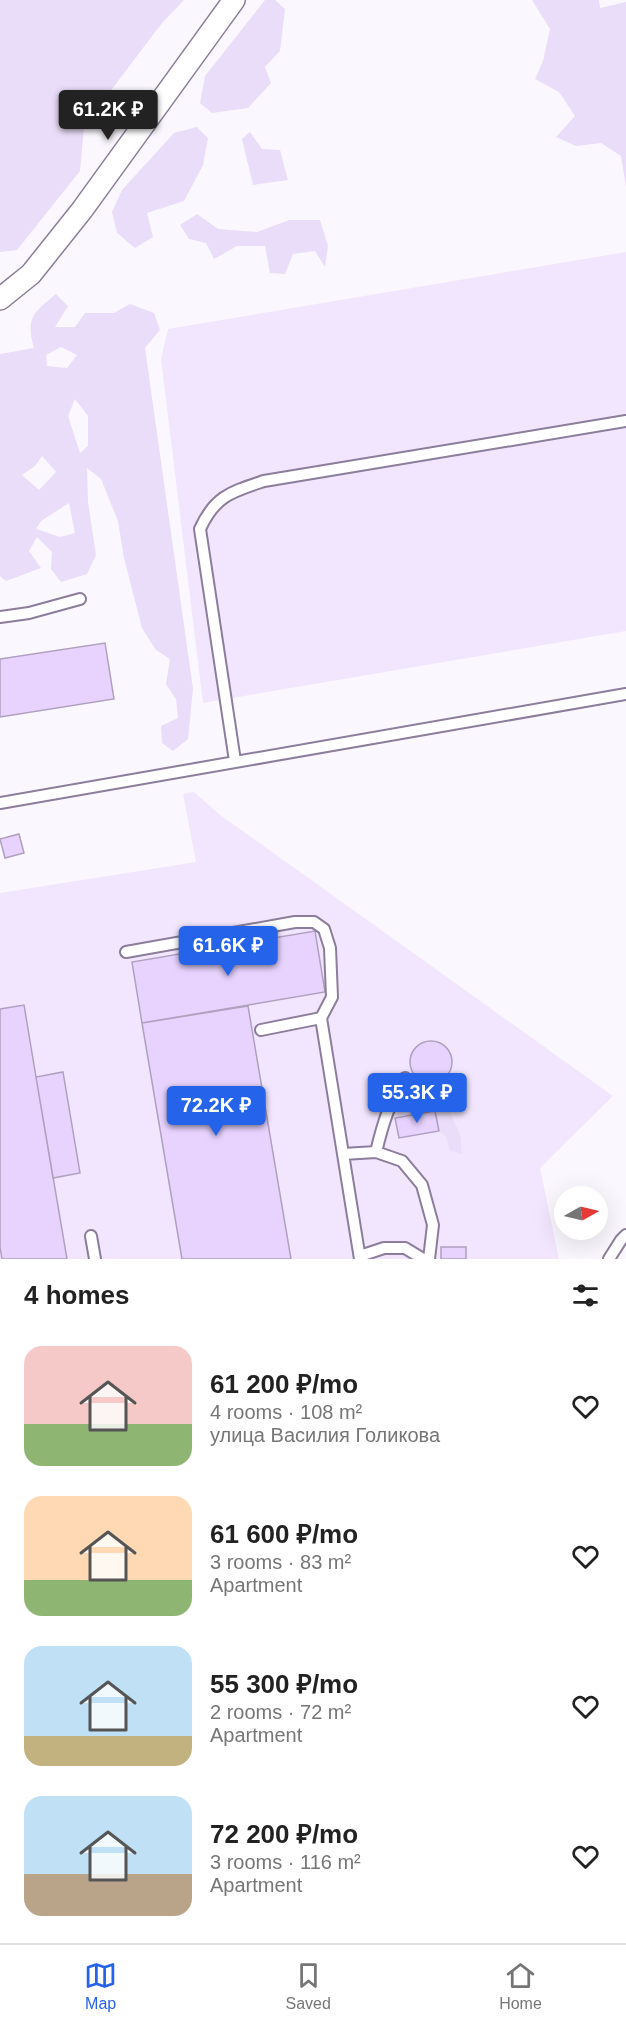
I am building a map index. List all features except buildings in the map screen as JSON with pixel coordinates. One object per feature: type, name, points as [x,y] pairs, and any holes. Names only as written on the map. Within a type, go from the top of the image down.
[{"type":"street","points":[[0,299],[31,274],[82,210],[234,0]]},
{"type":"lane","points":[[235,761],[200,529],[208,512],[231,492],[264,482],[626,421]]},
{"type":"lane","points":[[0,617],[29,613],[80,599]]},
{"type":"lane","points":[[0,803],[626,694]]},
{"type":"lane","points":[[126,952],[295,922],[314,922],[324,929],[330,948],[332,997],[321,1018],[360,1257],[384,1248],[405,1248],[423,1259]]},
{"type":"lane","points":[[261,1030],[321,1018]]},
{"type":"lane","points":[[376,1152],[385,1115],[394,1094],[405,1077]]},
{"type":"lane","points":[[344,1154],[376,1152],[402,1161],[422,1185],[433,1225],[429,1259]]},
{"type":"lane","points":[[609,1259],[626,1235]]},
{"type":"lane","points":[[91,1236],[95,1259]]},
{"type":"shaded area","points":[[0,0],[184,0],[162,23],[84,126],[80,171],[17,250],[0,252]]},
{"type":"shaded area","points":[[265,0],[275,0],[285,9],[280,51],[265,67],[271,83],[248,108],[212,113],[200,103],[205,76]]},
{"type":"shaded area","points":[[532,0],[599,0],[600,8],[626,2],[626,187],[621,156],[601,143],[576,146],[556,137],[575,116],[559,92],[535,79],[543,61],[550,29]]},
{"type":"shaded area","points":[[197,127],[208,138],[203,165],[184,201],[147,213],[153,237],[135,248],[117,233],[112,212],[122,190],[174,133]]},
{"type":"shaded area","points":[[250,132],[262,149],[280,150],[288,180],[253,185],[242,139]]},
{"type":"shaded area","points":[[197,214],[218,229],[257,232],[289,220],[320,220],[328,246],[325,267],[315,251],[293,254],[285,274],[270,273],[265,246],[237,246],[214,259],[206,243],[189,239],[180,225]]},
{"type":"shaded area","points":[[626,252],[626,631],[203,703],[161,359],[168,329]]},
{"type":"shaded area","points":[[56,294],[68,306],[55,327],[75,327],[85,313],[114,313],[130,304],[154,313],[160,330],[145,348],[193,689],[188,739],[173,751],[162,743],[161,726],[178,718],[176,699],[166,684],[170,659],[156,650],[142,628],[124,558],[118,521],[101,479],[87,468],[88,502],[96,555],[87,574],[61,582],[51,569],[52,552],[37,537],[29,551],[41,568],[6,581],[0,576],[0,354],[34,348],[31,338],[33,316]],"holes":[[[61,347],[77,355],[67,368],[47,366],[46,355]],[[75,399],[88,416],[88,446],[80,453],[68,416]],[[42,456],[56,472],[39,490],[22,475],[35,466]],[[69,503],[75,533],[60,537],[36,529],[41,521]]]},
{"type":"shaded area","points":[[194,792],[219,814],[613,1096],[540,1168],[559,1259],[0,1259],[0,893],[196,862],[183,794]]},
{"type":"shaded area","points":[[433,1101],[449,1110],[460,1134],[462,1154],[450,1151],[446,1137],[439,1131],[435,1111],[395,1118],[408,1104]]}]
